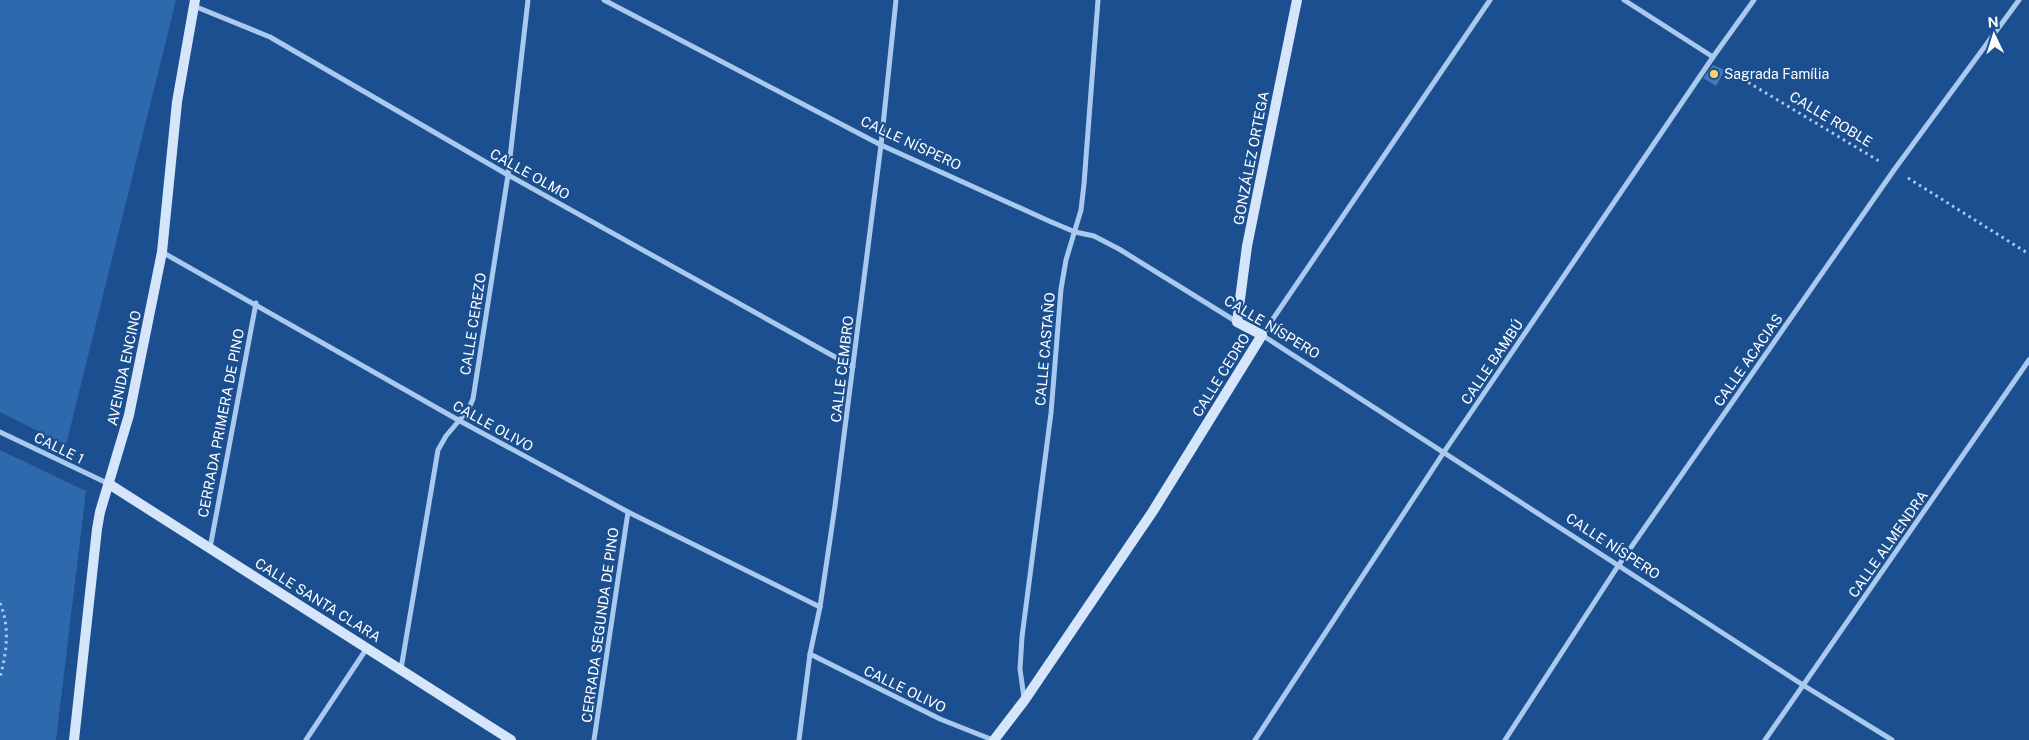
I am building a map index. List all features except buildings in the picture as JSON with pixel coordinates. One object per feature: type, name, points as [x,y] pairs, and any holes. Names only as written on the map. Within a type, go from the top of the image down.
[{"type":"street","name":"CALLE CEREZO","points":[[401,669],[438,450],[446,436],[468,410],[473,399],[508,175],[528,0]]},
{"type":"street","name":"CALLE NÍSPERO","points":[[604,0],[881,145],[1075,232],[1094,236],[1119,249],[1237,322],[1262,335],[1803,685],[1892,740]]},
{"type":"street","name":"CALLE CEMBRO","points":[[799,740],[810,654],[820,607],[853,367],[881,145],[896,0]]},
{"type":"street","name":"CALLE CASTAÑO","points":[[1024,701],[1020,670],[1022,637],[1051,413],[1061,288],[1066,260],[1075,232],[1084,184],[1098,0]]},
{"type":"street","name":"GONZÁLEZ ORTEGA","points":[[1237,322],[1247,246],[1297,0]]},
{"type":"street","name":"CALLE CEDRO","points":[[993,740],[1024,701],[1153,512],[1262,335],[1490,0]]},
{"type":"street","points":[[1624,0],[1713,57]]},
{"type":"street","name":"CALLE BAMBÚ","points":[[1255,740],[1444,452],[1713,57],[1754,0]]},
{"type":"street","name":"CALLE ACACIAS","points":[[1505,740],[1618,566],[1894,170],[2019,0]]},
{"type":"street","name":"CALLE OLMO","points":[[194,3],[270,37],[508,175],[853,367]]},
{"type":"street","name":"AVENIDA ENCINO","points":[[74,740],[97,528],[129,415],[162,252],[178,102],[194,3]]},
{"type":"street","name":"CALLE OLIVO","points":[[162,252],[256,303],[460,420],[628,512],[820,607]]},
{"type":"street","name":"CERRADA PRIMERA DE PINO","points":[[210,548],[256,303]]},
{"type":"street","name":"CALLE ALMENDRA","points":[[1765,740],[2029,360]]},
{"type":"street","name":"CALLE 1","points":[[0,432],[109,484]]},
{"type":"street","name":"CALLE SANTA CLARA","points":[[109,484],[511,740]]},
{"type":"street","name":"CERRADA SEGUNDA DE PINO","points":[[594,740],[628,512]]},
{"type":"street","points":[[306,740],[367,648]]},
{"type":"street","name":"CALLE OLIVO","points":[[810,654],[940,719],[993,740]]},
{"type":"path","name":"CALLE ROBLE","points":[[1713,57],[1727,69],[2029,254]]},
{"type":"path","points":[[0,603],[7,631],[6,657],[0,676]]},
{"type":"shaded area","points":[[0,0],[176,0],[66,445],[0,412]]},
{"type":"shaded area","points":[[0,450],[86,491],[56,740],[0,740]]},
{"type":"place","name":"Sagrada Família","points":[[1714,74]]}]
